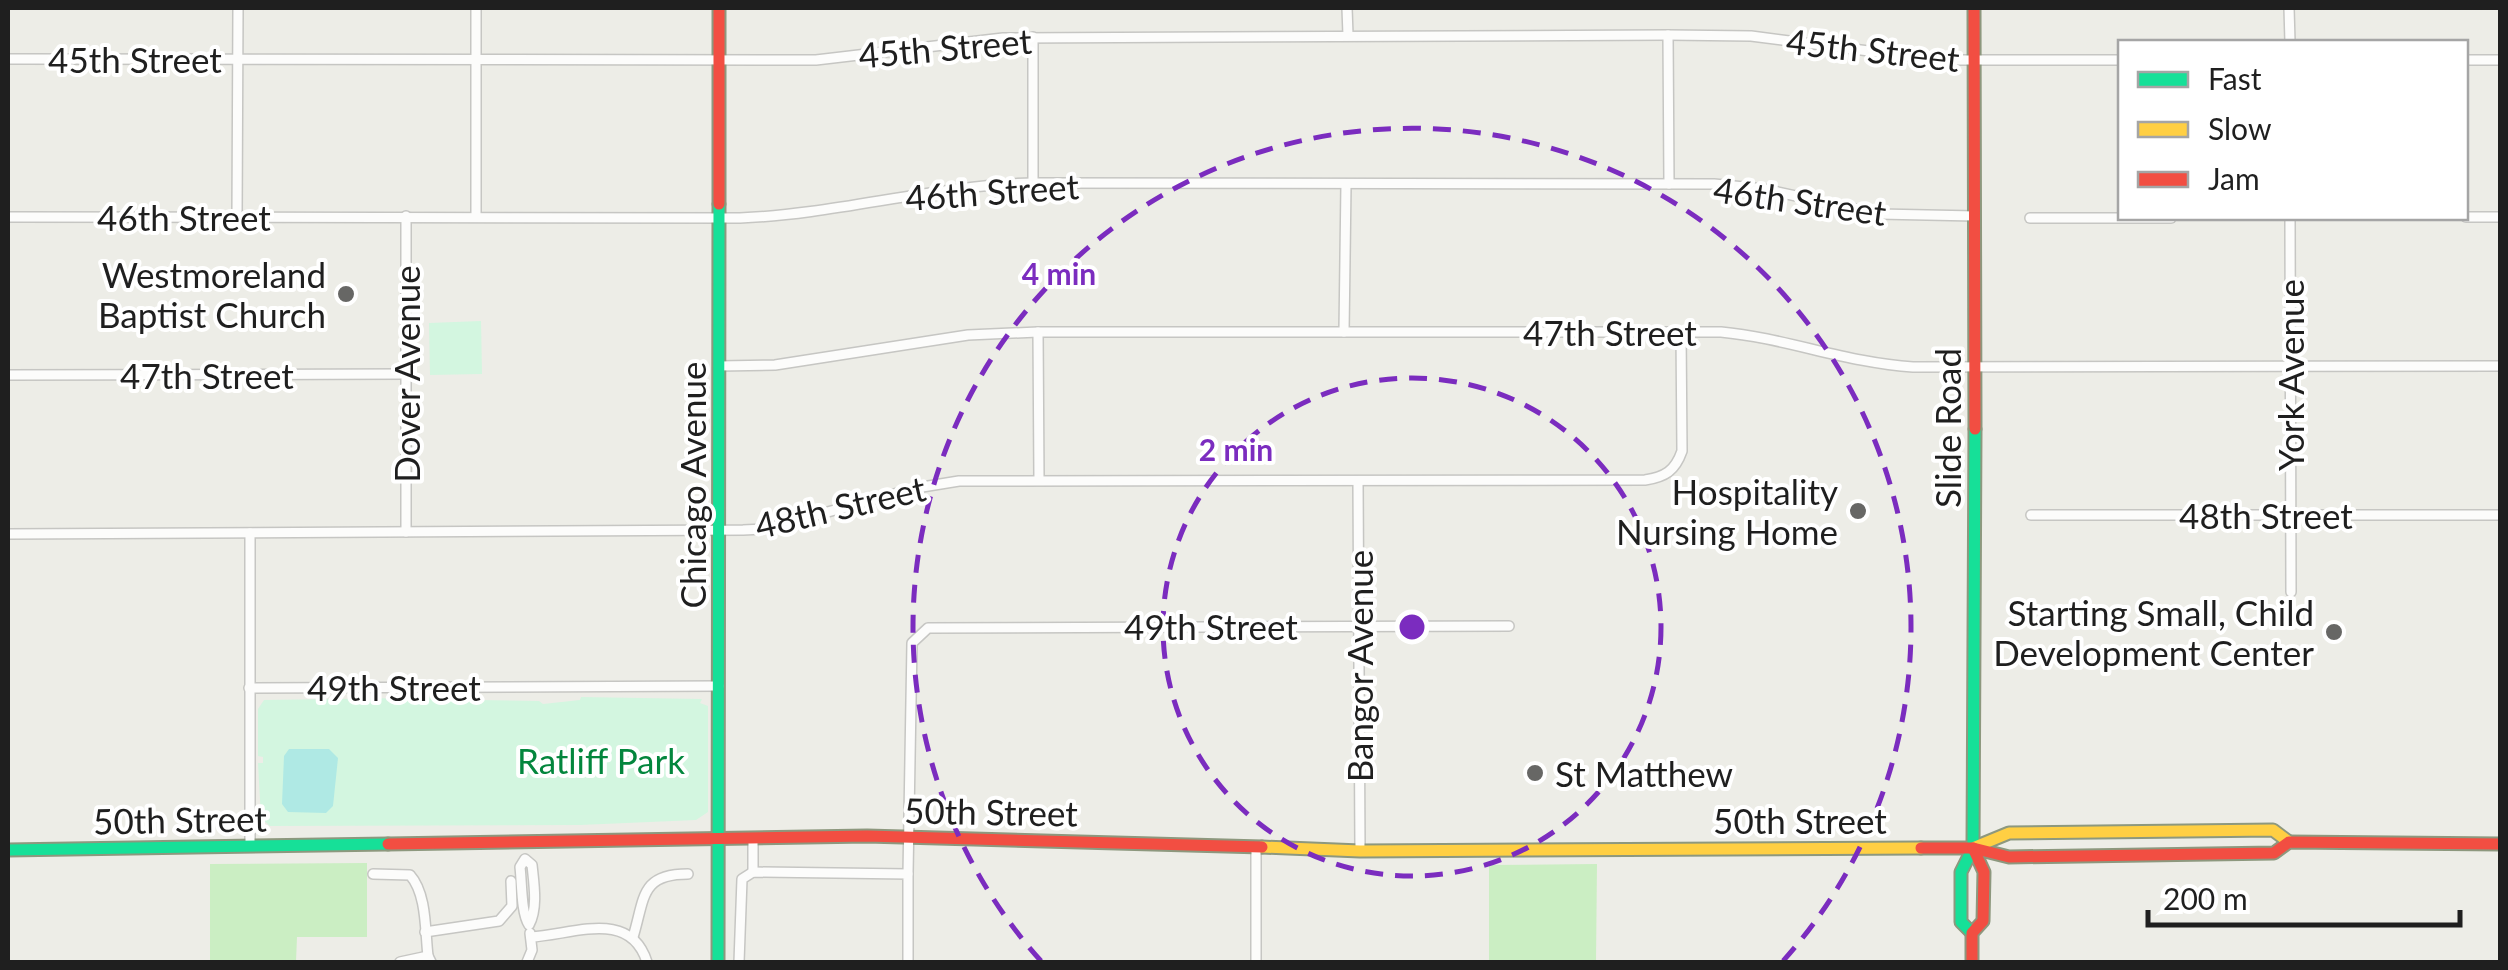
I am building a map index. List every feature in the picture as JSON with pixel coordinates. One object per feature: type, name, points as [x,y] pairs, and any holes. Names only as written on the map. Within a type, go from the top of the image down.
[{"type":"main road","name":"Chicago Avenue","points":[[718,962],[720,8]]},
{"type":"main road","name":"Slide Road","points":[[1972,962],[1972,934],[1983,922],[1984,872],[1973,848],[1974,8]]},
{"type":"main road","name":"50th Street","points":[[1973,848],[2008,833],[2272,830],[2289,842],[2500,844]]},
{"type":"main road","name":"50th Street","points":[[8,850],[911,837],[1360,850],[1973,848],[2008,857],[2274,853],[2289,842]]},
{"type":"main road","name":"Slide Road","points":[[1972,934],[1961,922],[1961,872],[1973,848]]},
{"type":"street","points":[[237,217],[238,8]]},
{"type":"street","points":[[476,8],[476,216]]},
{"type":"street","points":[[1347,8],[1348,36]]},
{"type":"street","points":[[2290,8],[2290,40]]},
{"type":"street","points":[[1668,35],[1668,184]]},
{"type":"street","name":"45th Street","points":[[8,59],[816,60],[1034,37],[1668,35],[1751,36],[1900,56],[2118,60]]},
{"type":"street","points":[[1033,184],[1034,37]]},
{"type":"street","points":[[2468,60],[2500,60]]},
{"type":"street","name":"46th Street","points":[[8,217],[780,216],[969,186],[1033,184],[1742,185],[1879,214],[1974,216]]},
{"type":"street","points":[[1344,332],[1346,184]]},
{"type":"street","name":"Dover Avenue","points":[[406,216],[406,532]]},
{"type":"street","points":[[2468,217],[2500,217]]},
{"type":"street","points":[[2030,218],[2118,218]]},
{"type":"street","name":"York Avenue","points":[[2290,220],[2290,592]]},
{"type":"street","points":[[1038,332],[1039,480]]},
{"type":"street","name":"47th Street","points":[[719,366],[775,365],[968,334],[1038,332],[1681,332],[1747,334],[1884,365],[2500,366]]},
{"type":"street","name":"48th Street","points":[[8,534],[765,529],[936,483],[1644,480],[1670,472],[1677,466],[1682,451],[1681,332]]},
{"type":"street","name":"47th Street","points":[[8,375],[406,374]]},
{"type":"street","name":"Bangor Avenue","points":[[1358,481],[1360,850]]},
{"type":"street","name":"48th Street","points":[[2031,515],[2500,515]]},
{"type":"street","points":[[250,532],[250,846]]},
{"type":"street","name":"49th Street","points":[[911,837],[912,644],[928,628],[1509,626]]},
{"type":"street","name":"49th Street","points":[[249,688],[719,686]]},
{"type":"street","points":[[908,962],[911,837]]},
{"type":"street","points":[[753,838],[753,872]]},
{"type":"street","points":[[1256,847],[1256,962]]},
{"type":"street","points":[[527,962],[532,950],[524,917],[520,866],[525,859],[532,866],[534,893],[529,925]]},
{"type":"street","points":[[739,962],[742,879],[753,872],[908,874]]},
{"type":"street","points":[[373,874],[410,875],[416,882],[429,959],[400,962]]},
{"type":"street","points":[[633,937],[646,894],[655,880],[664,874],[688,874]]},
{"type":"street","points":[[425,932],[499,921],[512,906],[511,881]]},
{"type":"street","points":[[531,937],[588,929],[612,930],[633,937],[647,962]]},
{"type":"green space","points":[[481,321],[482,374],[430,375],[429,323]]},
{"type":"green space","name":"Ratliff Park","points":[[477,697],[543,704],[581,697],[702,699],[700,703],[708,706],[708,812],[696,820],[580,825],[270,826],[261,818],[258,763],[263,763],[263,757],[258,756],[258,709],[264,700]]},
{"type":"green space","points":[[367,863],[367,937],[297,937],[296,962],[210,962],[210,864]]},
{"type":"green space","points":[[1597,864],[1596,962],[1489,962],[1489,865]]},
{"type":"shaded area","points":[[289,749],[329,749],[338,758],[333,806],[326,813],[288,812],[282,804],[284,756]]},
{"type":"traffic: fast","points":[[718,962],[719,204]]},
{"type":"traffic: fast","points":[[1972,933],[1961,922],[1961,872],[1973,848],[1975,429]]},
{"type":"traffic: fast","points":[[8,850],[388,844]]},
{"type":"traffic: slow","points":[[1975,847],[2009,833],[2273,830],[2289,842]]},
{"type":"traffic: slow","points":[[1262,847],[1360,851],[1921,848]]},
{"type":"traffic: jam","points":[[719,8],[719,204]]},
{"type":"traffic: jam","points":[[1974,8],[1975,429]]},
{"type":"traffic: jam","points":[[388,844],[867,836],[1262,847]]},
{"type":"traffic: jam","points":[[1921,848],[1973,848],[2009,857],[2274,853],[2289,842],[2500,844]]},
{"type":"traffic: jam","points":[[1972,962],[1972,933],[1983,921],[1984,872],[1973,848]]},
{"type":"place","name":"Westmoreland Baptist Church","points":[[346,294]]},
{"type":"place","name":"Hospitality Nursing Home","points":[[1858,511]]},
{"type":"place","name":"Starting Small, Child Development Center","points":[[2334,632]]},
{"type":"place","name":"St Matthew","points":[[1535,773]]}]
